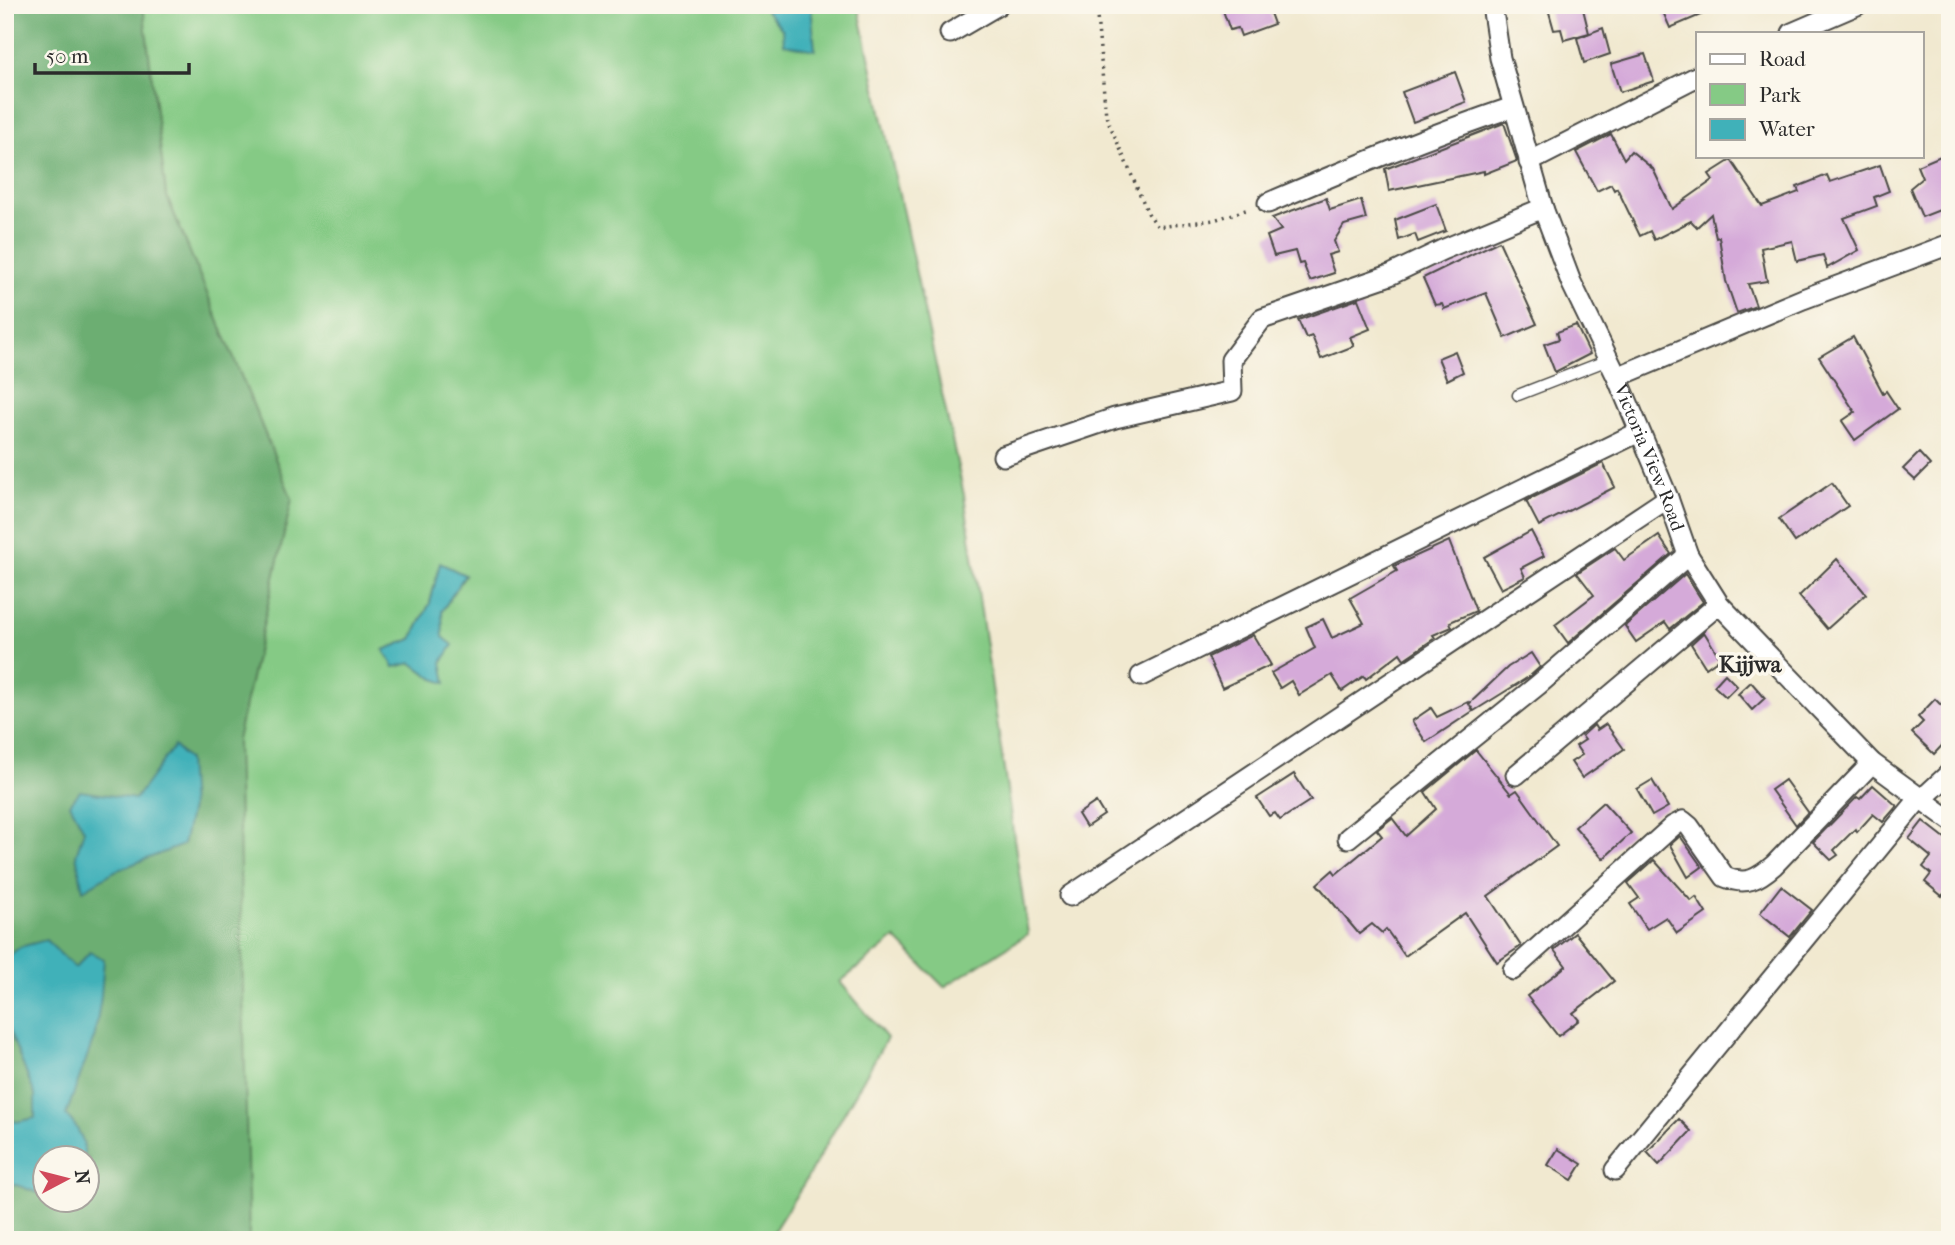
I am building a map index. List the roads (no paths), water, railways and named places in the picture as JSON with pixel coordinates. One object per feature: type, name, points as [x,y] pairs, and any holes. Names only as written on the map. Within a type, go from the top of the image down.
[{"type":"street","points":[[950,33],[998,5]]},
{"type":"street","name":"Victoria View Road","points":[[1492,5],[1500,58],[1543,208],[1571,282],[1613,369],[1668,498],[1688,555],[1719,604],[1872,763],[1950,820]]},
{"type":"street","points":[[1794,32],[1857,5]]},
{"type":"street","points":[[1529,162],[1696,77]]},
{"type":"street","points":[[1268,203],[1332,178],[1399,147],[1513,107]]},
{"type":"street","points":[[1003,456],[1115,418],[1232,391],[1231,360],[1262,319],[1390,275],[1543,208]]},
{"type":"street","points":[[1613,369],[1950,244]]},
{"type":"street","points":[[1141,676],[1639,432]]},
{"type":"street","points":[[1070,896],[1668,498]]},
{"type":"street","points":[[1348,838],[1538,685],[1688,555]]},
{"type":"street","points":[[1516,775],[1719,604]]},
{"type":"street","points":[[1513,970],[1679,822],[1683,821],[1689,826],[1725,877],[1734,881],[1758,879],[1872,763]]},
{"type":"street","points":[[1615,1170],[1921,799],[1950,773]]},
{"type":"lane","points":[[1518,396],[1613,369]]},
{"type":"water","points":[[761,5],[811,5],[815,50],[784,44],[783,30]]},
{"type":"water","points":[[440,563],[465,575],[442,611],[443,637],[453,645],[442,662],[446,683],[434,679],[412,663],[394,667],[384,650],[412,639],[430,603]]},
{"type":"water","points":[[174,746],[188,760],[191,808],[183,845],[115,871],[83,890],[76,855],[84,830],[70,804],[80,791],[135,799]]},
{"type":"water","points":[[46,940],[75,968],[90,952],[104,959],[95,1035],[66,1115],[74,1124],[84,1144],[32,1144],[32,1191],[5,1181],[5,1116],[16,1122],[35,1118],[35,1095],[5,1020],[5,959],[20,947]]},
{"type":"district","name":"Kijjwa","points":[[1750,664]]}]
